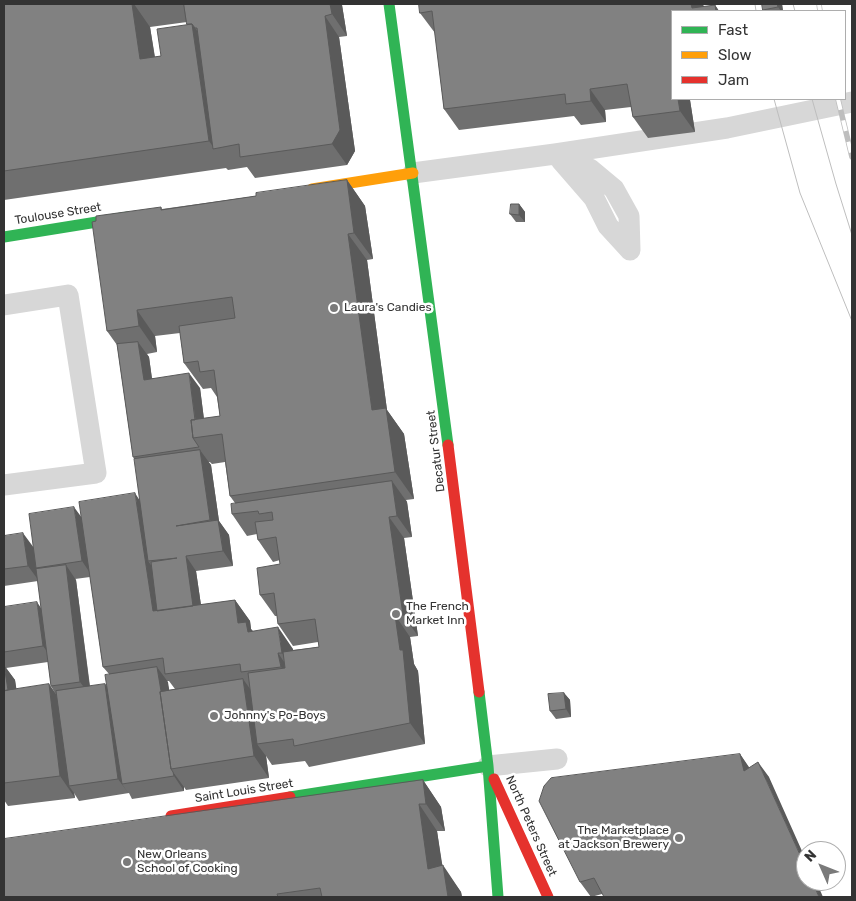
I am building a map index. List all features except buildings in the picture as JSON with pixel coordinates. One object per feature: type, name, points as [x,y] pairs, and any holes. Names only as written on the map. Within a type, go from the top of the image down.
[{"type":"street","name":"Decatur Street","points":[[389,4],[443,397],[488,766],[498,897]]},
{"type":"street","points":[[304,190],[413,174]]},
{"type":"street","name":"Toulouse Street","points":[[4,237],[140,216]]},
{"type":"street","name":"Saint Louis Street","points":[[159,818],[488,766]]},
{"type":"street","name":"North Peters Street","points":[[488,766],[503,795],[548,897]]},
{"type":"lane","points":[[413,174],[726,128],[852,102]]},
{"type":"lane","points":[[4,305],[68,295],[96,473],[4,485]]},
{"type":"lane","points":[[488,766],[557,759]]},
{"type":"tram line","points":[[755,4],[756,10]]},
{"type":"tram line","points":[[793,4],[795,10]]},
{"type":"tram line","points":[[774,100],[800,193],[852,321]]},
{"type":"tram line","points":[[812,100],[852,235]]},
{"type":"railway","points":[[819,4],[820,10]]},
{"type":"railway","points":[[838,100],[852,157]]},
{"type":"traffic: fast","points":[[389,4],[448,445]]},
{"type":"traffic: fast","points":[[4,237],[128,217]]},
{"type":"traffic: fast","points":[[479,692],[488,766],[498,897]]},
{"type":"traffic: fast","points":[[290,797],[488,766]]},
{"type":"traffic: slow","points":[[312,189],[413,173]]},
{"type":"traffic: jam","points":[[448,445],[479,692]]},
{"type":"traffic: jam","points":[[494,779],[548,897]]},
{"type":"traffic: jam","points":[[171,816],[290,797]]},
{"type":"place","name":"Laura's Candies","points":[[334,308]]},
{"type":"place","name":"The French Market Inn","points":[[396,614]]},
{"type":"place","name":"Johnny's Po-Boys","points":[[214,716]]},
{"type":"place","name":"The Marketplace at Jackson Brewery","points":[[679,838]]},
{"type":"place","name":"New Orleans School of Cooking","points":[[127,862]]}]
